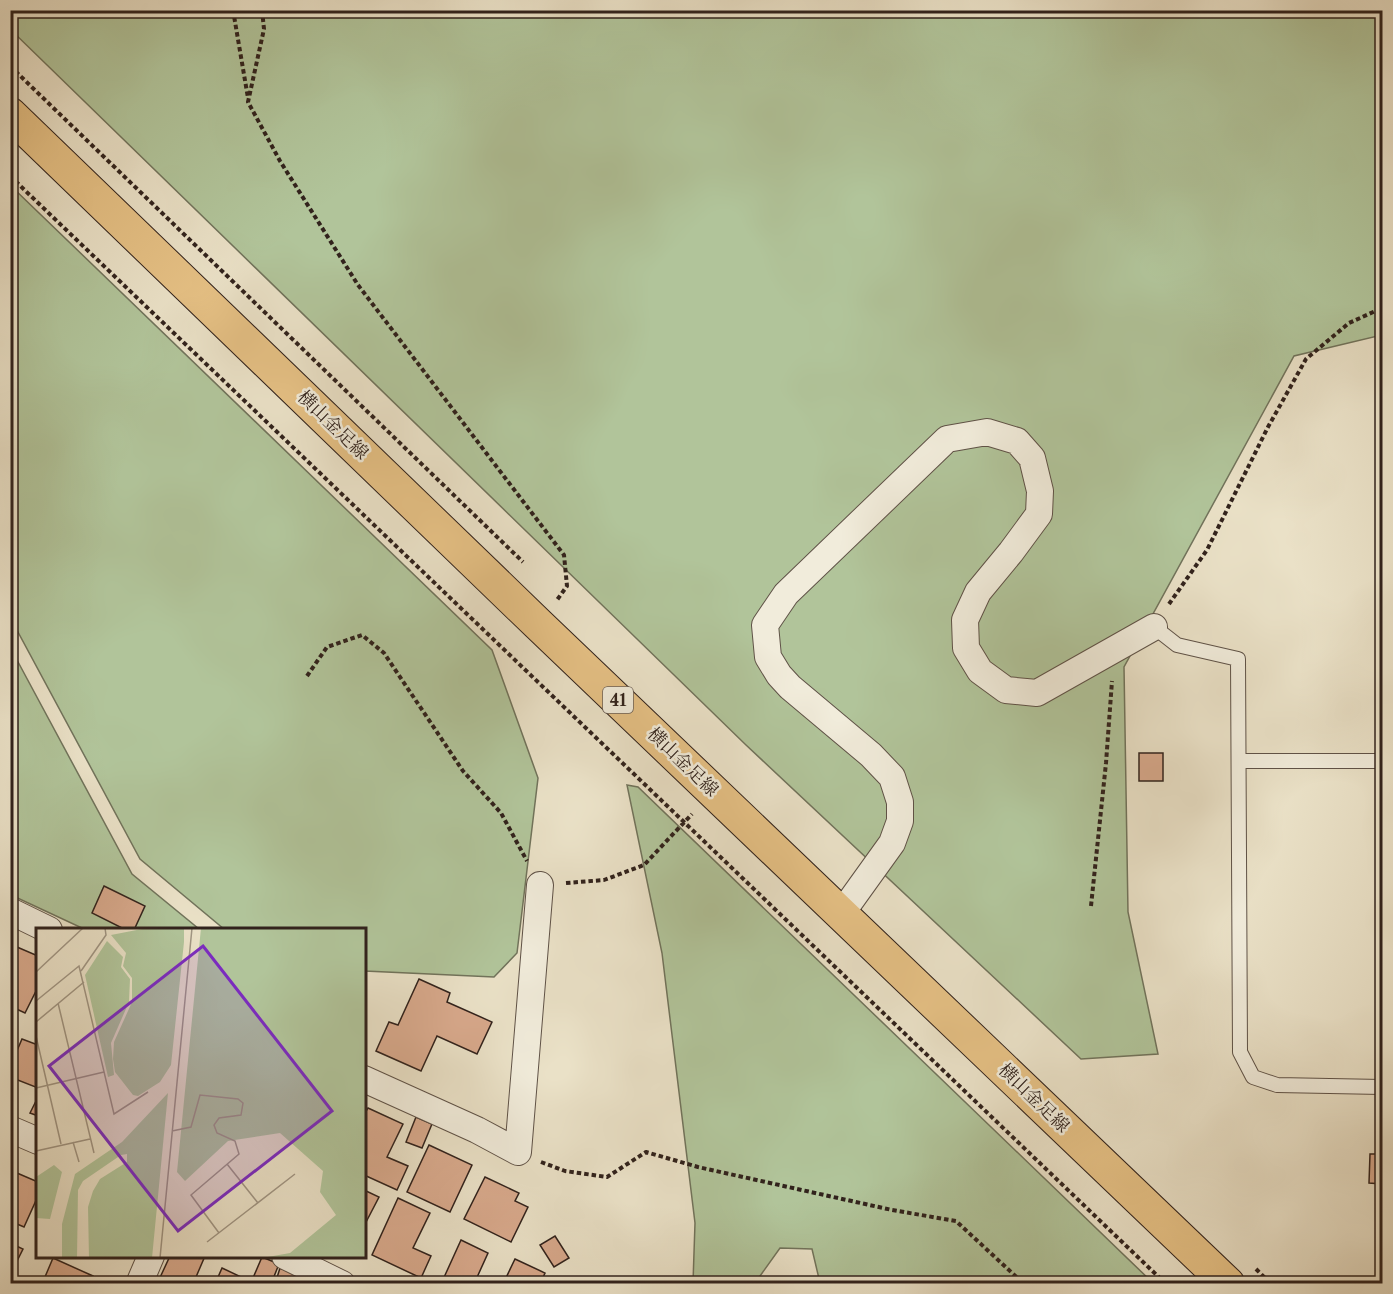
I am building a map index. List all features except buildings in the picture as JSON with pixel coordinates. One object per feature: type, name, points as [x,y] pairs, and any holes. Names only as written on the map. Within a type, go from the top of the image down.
[{"type":"main road","name":"横山金足線","points":[[10,114],[1227,1284]]},
{"type":"street","points":[[841,914],[892,843],[900,821],[900,802],[892,777],[871,755],[790,687],[779,675],[768,657],[765,625],[786,594],[947,439],[987,432],[1017,441],[1032,458],[1040,491],[1039,514],[978,592],[965,621],[966,648],[980,672],[1006,690],[1037,693],[1154,627]]},
{"type":"street","points":[[366,1080],[477,1130],[518,1152],[540,885]]},
{"type":"street","points":[[10,911],[45,928]]},
{"type":"street","points":[[10,1129],[36,1140]]},
{"type":"street","points":[[139,1284],[151,1258]]},
{"type":"street","points":[[287,1258],[342,1284]]},
{"type":"lane","points":[[1154,627],[1177,645],[1239,659],[1240,1052],[1253,1077],[1277,1085],[1383,1087]]},
{"type":"lane","points":[[1239,761],[1383,761]]},
{"type":"path","points":[[233,10],[248,102],[280,161],[358,285],[564,555],[567,586],[538,624]]},
{"type":"path","points":[[248,102],[264,29],[262,10]]},
{"type":"path","points":[[10,176],[1166,1284]]},
{"type":"path","points":[[1154,627],[1207,550],[1268,427],[1306,359],[1349,323],[1383,308]]},
{"type":"path","points":[[307,676],[327,647],[362,634],[384,652],[463,771],[501,813],[540,885],[604,880],[644,865],[714,792]]},
{"type":"path","points":[[1091,906],[1106,763],[1114,650]]},
{"type":"path","points":[[518,1152],[565,1171],[607,1177],[646,1152],[698,1167],[956,1221],[1024,1284]]},
{"type":"green space","points":[[10,11],[1382,11],[1382,335],[1294,356],[1124,667],[1128,912],[1158,1054],[1081,1059],[746,745],[11,30]]},
{"type":"green space","points":[[11,186],[492,650],[538,778],[517,953],[494,977],[366,971],[366,928],[223,928],[140,859],[11,619]]},
{"type":"green space","points":[[10,647],[132,874],[198,928],[82,928],[11,895]]},
{"type":"green space","points":[[627,785],[638,787],[1153,1283],[820,1283],[812,1249],[780,1248],[755,1283],[693,1283],[695,1223],[662,953]]}]
